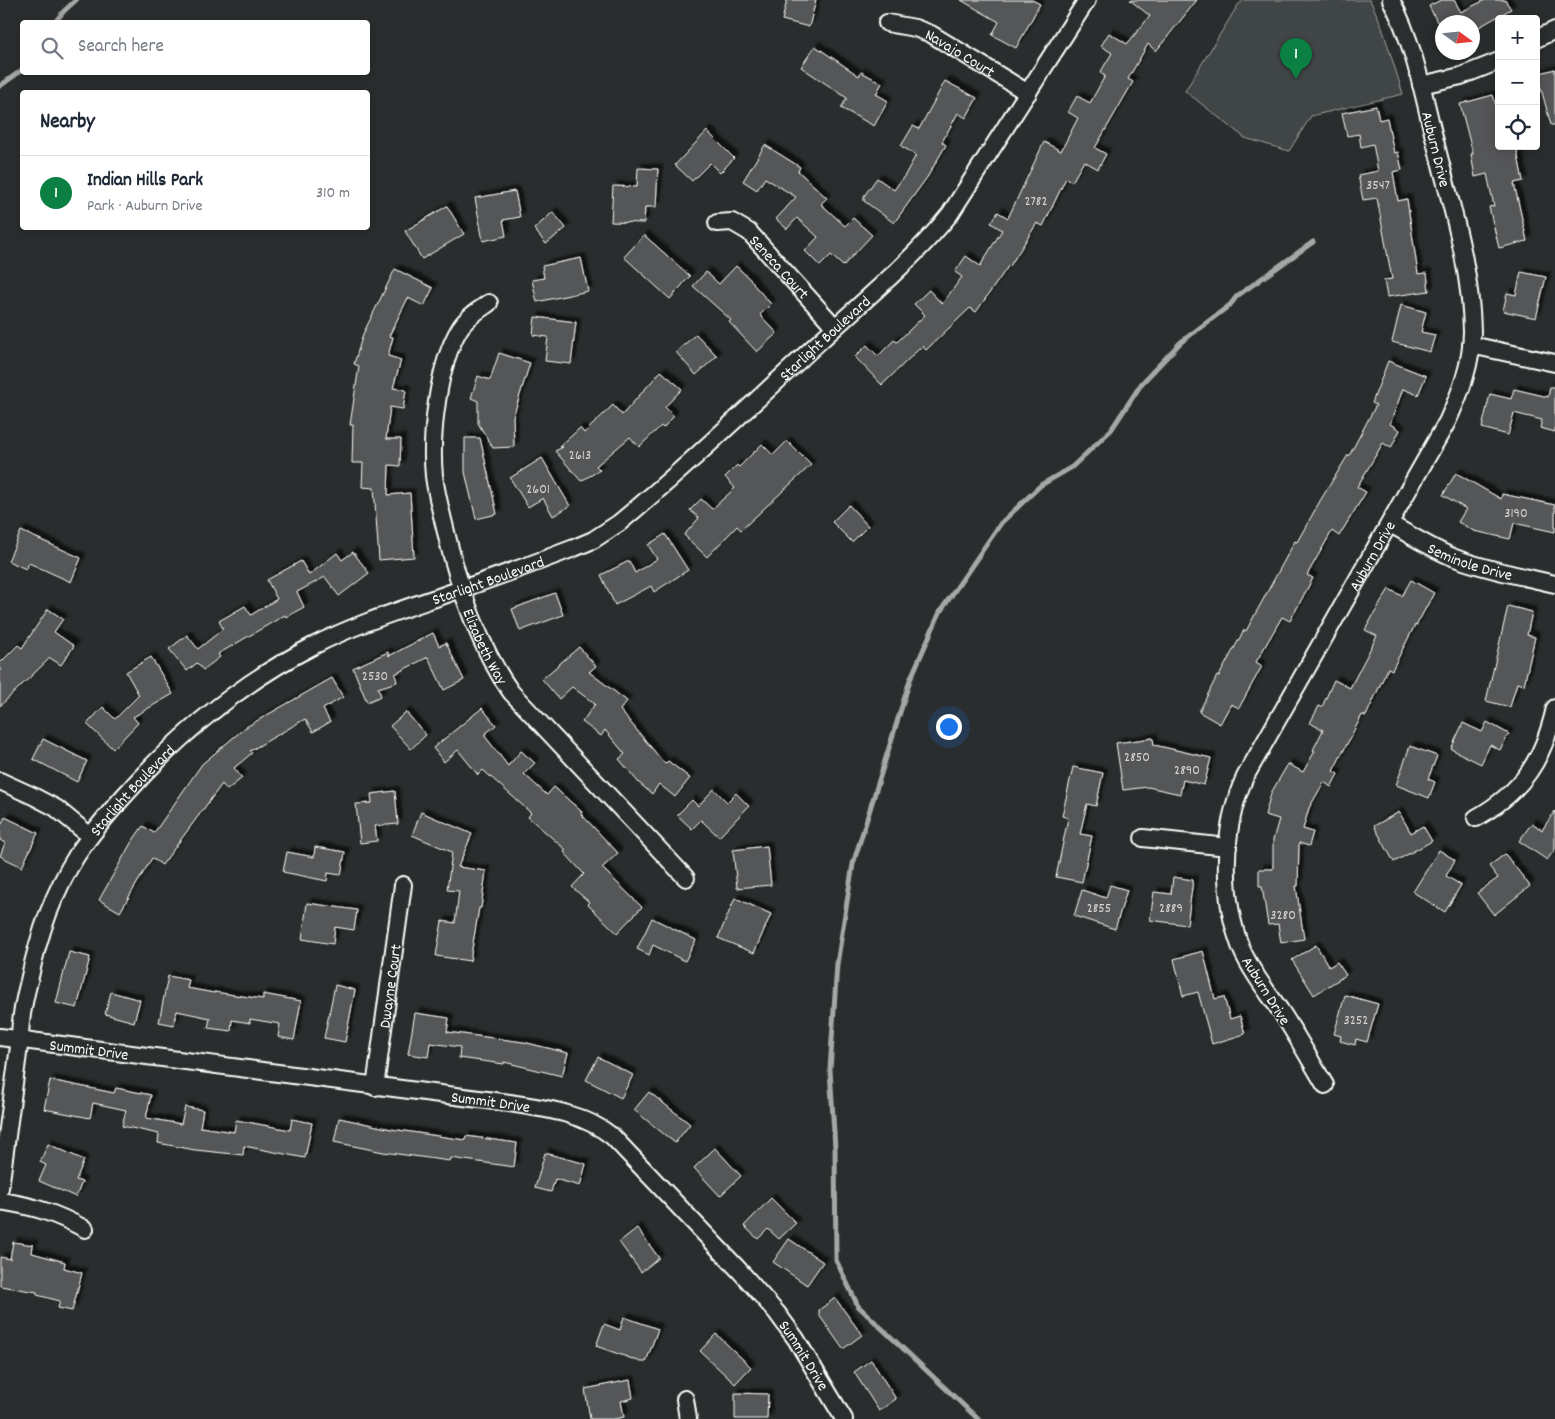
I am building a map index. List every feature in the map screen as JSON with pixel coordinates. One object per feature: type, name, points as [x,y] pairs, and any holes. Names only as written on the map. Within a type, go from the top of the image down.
[{"type":"street","name":"Starlight Boulevard","points":[[0,1188],[20,1040],[20,1023],[30,972],[41,934],[64,878],[90,836],[145,773],[176,743],[224,702],[257,679],[312,646],[386,614],[462,589],[574,548],[619,524],[762,396],[938,229],[950,214],[1087,0]]},
{"type":"street","name":"Auburn Drive","points":[[1325,1085],[1280,1010],[1254,973],[1242,948],[1228,893],[1228,847],[1235,802],[1245,777],[1390,524],[1454,407],[1464,382],[1471,345],[1471,303],[1465,263],[1420,85],[1401,18],[1391,0]]},
{"type":"street","name":"Navajo Court","points":[[887,23],[915,28],[931,34],[1028,93]]},
{"type":"street","points":[[1540,37],[1555,30]]},
{"type":"street","points":[[1420,85],[1461,76],[1495,63]]},
{"type":"street","name":"Seneca Court","points":[[717,223],[732,222],[749,232],[835,327]]},
{"type":"street","name":"Elizabeth Way","points":[[489,303],[470,317],[461,327],[454,340],[441,382],[434,428],[433,462],[435,486],[447,538],[462,589],[486,649],[498,673],[512,692],[686,878]]},
{"type":"street","points":[[1471,345],[1555,363]]},
{"type":"street","name":"Seminole Drive","points":[[1390,524],[1465,562],[1491,570],[1555,584]]},
{"type":"street","points":[[1476,818],[1504,800],[1532,769],[1546,742],[1555,708]]},
{"type":"street","points":[[0,781],[56,808],[90,836]]},
{"type":"street","points":[[1143,838],[1228,847]]},
{"type":"street","name":"Dwayne Court","points":[[375,1087],[403,885]]},
{"type":"street","name":"Summit Drive","points":[[0,1037],[555,1110],[588,1122],[607,1132],[720,1249],[768,1302],[796,1339],[844,1419]]},
{"type":"street","points":[[0,1201],[50,1212],[85,1229]]},
{"type":"street","points":[[685,1399],[688,1419]]},
{"type":"shaded area","points":[[1244,0],[1370,0],[1381,24],[1403,94],[1311,116],[1289,151],[1245,138],[1185,91],[1238,5]]},
{"type":"building","points":[[787,0],[816,0],[809,27],[782,20]]},
{"type":"building","points":[[961,0],[1032,0],[1040,4],[1016,48],[992,35],[999,22]]},
{"type":"building","points":[[1130,0],[1197,0],[1156,51],[1148,44],[1128,79],[1133,82],[1095,148],[1106,154],[1098,169],[1084,161],[1072,182],[1066,178],[1043,226],[1037,223],[1010,266],[976,312],[970,308],[926,350],[922,346],[882,385],[855,357],[867,345],[878,356],[894,340],[897,342],[925,315],[914,304],[929,290],[942,304],[962,277],[955,272],[966,256],[980,266],[1002,230],[991,223],[998,212],[1008,218],[1044,142],[1061,151],[1078,118],[1068,112],[1077,96],[1090,103],[1105,76],[1100,73],[1112,53],[1101,46],[1109,33],[1127,44],[1150,16]]},
{"type":"building","points":[[1441,0],[1454,0],[1461,12],[1485,0],[1505,0],[1511,9],[1500,15],[1495,15],[1495,18],[1480,26],[1480,15],[1435,15],[1435,18],[1429,6]]},
{"type":"building","points":[[815,46],[859,76],[861,72],[882,83],[876,94],[888,101],[874,126],[841,108],[847,98],[801,67]]},
{"type":"building","points":[[1555,69],[1555,125],[1551,125],[1540,85],[1540,73]]},
{"type":"building","points":[[945,81],[977,98],[966,118],[958,113],[942,142],[946,145],[928,176],[894,223],[864,201],[864,196],[877,178],[894,190],[905,175],[916,155],[901,146],[913,126],[919,129]]},
{"type":"building","points":[[1493,95],[1495,102],[1495,150],[1517,150],[1523,181],[1514,183],[1527,241],[1499,248],[1489,207],[1494,206],[1487,174],[1475,177],[1471,154],[1473,154],[1460,104]]},
{"type":"building","points":[[1376,106],[1379,120],[1387,118],[1394,153],[1398,152],[1402,170],[1393,172],[1398,201],[1407,199],[1418,274],[1427,273],[1429,291],[1387,297],[1384,280],[1392,279],[1377,198],[1363,200],[1358,175],[1378,171],[1373,144],[1361,147],[1359,134],[1347,136],[1342,113]]},
{"type":"building","points":[[707,131],[734,158],[720,173],[710,163],[692,181],[675,165]]},
{"type":"building","points":[[765,145],[800,167],[798,171],[827,198],[821,204],[845,226],[853,218],[872,235],[843,266],[831,255],[820,266],[805,251],[818,237],[797,218],[787,229],[776,219],[796,197],[765,178],[757,190],[743,181]]},
{"type":"building","points":[[638,168],[658,169],[656,207],[645,207],[644,223],[611,222],[613,186],[637,187]]},
{"type":"building","points":[[515,191],[520,217],[503,220],[506,236],[483,241],[475,198]]},
{"type":"building","points":[[447,206],[464,234],[422,259],[405,231]]},
{"type":"building","points":[[553,212],[566,228],[546,244],[534,229]]},
{"type":"building","points":[[644,235],[690,276],[670,299],[624,257]]},
{"type":"building","points":[[581,258],[588,291],[537,302],[532,280],[544,278],[542,266]]},
{"type":"building","points":[[736,266],[754,283],[771,304],[760,315],[777,333],[757,352],[729,322],[731,320],[693,286],[706,272],[719,284]]},
{"type":"building","points":[[395,269],[433,288],[424,306],[408,298],[389,336],[393,337],[388,356],[401,360],[393,388],[406,390],[403,409],[390,407],[386,439],[401,439],[400,466],[389,465],[388,495],[410,493],[414,557],[379,560],[374,488],[362,487],[363,463],[352,463],[353,425],[350,425],[359,366],[354,364],[363,334]]},
{"type":"building","points":[[1521,272],[1546,277],[1536,318],[1503,311],[1507,293],[1516,295]]},
{"type":"building","points":[[1401,305],[1426,312],[1421,332],[1435,335],[1430,352],[1392,342]]},
{"type":"building","points":[[535,317],[576,322],[571,364],[545,361],[548,337],[533,335]]},
{"type":"building","points":[[696,334],[717,356],[696,375],[676,352]]},
{"type":"building","points":[[499,353],[530,363],[513,417],[514,447],[493,448],[478,423],[478,401],[471,398],[478,376],[490,380]]},
{"type":"building","points":[[1388,361],[1426,376],[1418,395],[1403,389],[1390,424],[1400,430],[1391,448],[1383,443],[1357,487],[1366,492],[1339,536],[1332,531],[1307,575],[1313,578],[1290,621],[1282,617],[1256,662],[1262,666],[1239,708],[1231,704],[1220,724],[1199,712],[1217,676],[1219,676],[1244,630],[1246,631],[1295,541],[1297,542],[1320,501],[1349,456],[1376,405],[1372,403]]},
{"type":"building","points":[[661,371],[682,389],[665,407],[674,416],[663,428],[661,426],[639,447],[630,437],[596,466],[600,470],[581,481],[555,451],[563,447],[559,447],[580,428],[584,433],[613,405],[622,415]]},
{"type":"building","points":[[1550,387],[1555,387],[1555,432],[1540,428],[1542,420],[1514,413],[1508,435],[1482,428],[1490,394],[1511,399],[1514,389],[1548,397]]},
{"type":"building","points":[[465,438],[480,438],[497,514],[476,519],[465,472]]},
{"type":"building","points":[[787,441],[811,465],[741,530],[737,526],[707,557],[684,535],[699,518],[690,510],[701,499],[712,509],[735,488],[725,477],[737,465],[739,467],[762,444],[773,455]]},
{"type":"building","points":[[542,458],[570,506],[553,516],[543,498],[528,507],[510,478]]},
{"type":"building","points":[[1456,473],[1501,499],[1502,494],[1555,505],[1555,532],[1514,523],[1510,539],[1474,531],[1458,522],[1466,509],[1443,495]]},
{"type":"building","points":[[849,505],[868,526],[852,542],[832,522]]},
{"type":"building","points":[[21,531],[81,558],[71,582],[29,563],[26,569],[8,561]]},
{"type":"building","points":[[665,534],[688,570],[654,592],[651,586],[615,605],[601,575],[629,561],[635,573],[657,559],[648,545]]},
{"type":"building","points":[[353,552],[369,573],[339,596],[325,577],[297,592],[304,607],[286,617],[285,615],[218,654],[220,657],[203,670],[197,663],[187,671],[169,649],[187,635],[198,649],[223,629],[219,621],[245,606],[251,615],[277,599],[267,580],[301,561],[309,575],[337,553],[342,560]]},
{"type":"building","points":[[1411,580],[1434,593],[1392,670],[1388,668],[1366,716],[1362,715],[1333,771],[1338,774],[1331,787],[1324,782],[1309,808],[1303,829],[1313,832],[1309,846],[1299,843],[1298,886],[1296,886],[1304,939],[1281,943],[1278,924],[1268,925],[1262,886],[1259,886],[1259,869],[1273,869],[1273,840],[1279,819],[1265,815],[1271,793],[1288,764],[1303,772],[1315,751],[1313,750],[1323,730],[1310,723],[1319,706],[1322,707],[1334,680],[1350,688],[1377,636],[1365,630],[1374,614],[1389,589],[1402,596]]},
{"type":"building","points":[[555,593],[563,615],[520,631],[512,609]]},
{"type":"building","points":[[1508,606],[1532,612],[1527,635],[1535,637],[1524,685],[1517,683],[1510,707],[1486,701]]},
{"type":"building","points":[[48,609],[63,619],[54,632],[74,646],[61,665],[50,658],[0,706],[0,663],[18,645],[22,648]]},
{"type":"building","points":[[433,633],[439,646],[446,643],[464,680],[444,690],[428,657],[395,674],[397,682],[378,688],[381,696],[367,702],[353,668],[388,652],[389,656]]},
{"type":"building","points":[[579,647],[596,666],[589,672],[627,701],[620,710],[665,764],[668,761],[690,778],[675,797],[659,784],[652,794],[639,783],[619,759],[625,754],[605,730],[601,736],[582,722],[595,704],[572,687],[559,699],[542,679]]},
{"type":"building","points":[[151,657],[173,694],[133,717],[138,723],[113,749],[87,724],[103,707],[115,719],[139,695],[126,672]]},
{"type":"building","points":[[332,678],[343,697],[323,709],[330,722],[313,732],[305,719],[250,751],[252,753],[234,768],[242,778],[227,790],[222,784],[162,865],[152,858],[120,912],[99,900],[131,843],[143,826],[154,833],[202,764],[246,727]]},
{"type":"building","points":[[482,708],[496,725],[484,735],[508,766],[521,751],[535,763],[524,774],[547,795],[554,787],[582,812],[581,814],[618,853],[602,868],[642,907],[617,933],[587,904],[589,902],[572,887],[584,874],[564,852],[566,850],[528,817],[531,813],[483,770],[478,775],[458,750],[444,762],[433,748]]},
{"type":"building","points":[[406,712],[426,735],[411,749],[390,726]]},
{"type":"building","points":[[1487,722],[1509,734],[1500,750],[1490,745],[1481,764],[1451,749],[1463,723],[1482,732]]},
{"type":"building","points":[[1153,738],[1154,745],[1211,758],[1204,785],[1183,780],[1180,794],[1148,787],[1123,790],[1116,743]]},
{"type":"building","points":[[43,739],[87,761],[77,782],[33,759]]},
{"type":"building","points":[[1410,746],[1437,756],[1428,779],[1435,782],[1429,798],[1396,785]]},
{"type":"building","points":[[1073,767],[1103,773],[1096,806],[1087,804],[1080,834],[1092,836],[1082,882],[1056,877],[1068,818],[1062,816]]},
{"type":"building","points":[[714,789],[727,802],[736,793],[749,806],[719,837],[701,820],[692,829],[677,815],[692,800],[698,806]]},
{"type":"building","points":[[395,791],[398,824],[375,826],[377,841],[360,843],[356,804],[372,803],[371,794]]},
{"type":"building","points":[[1555,811],[1555,849],[1547,860],[1519,841],[1532,823],[1542,830]]},
{"type":"building","points":[[421,812],[472,834],[458,867],[486,871],[481,908],[479,908],[470,961],[436,956],[442,921],[455,923],[459,891],[447,890],[452,852],[412,835]]},
{"type":"building","points":[[1399,812],[1411,833],[1423,826],[1432,841],[1394,862],[1374,826]]},
{"type":"building","points":[[5,817],[38,833],[22,867],[0,856],[5,843],[0,840],[0,827]]},
{"type":"building","points":[[767,846],[771,885],[737,888],[733,850]]},
{"type":"building","points":[[315,847],[345,852],[341,875],[328,873],[327,881],[283,872],[287,852],[314,857]]},
{"type":"building","points":[[1439,850],[1455,860],[1446,876],[1461,885],[1445,912],[1413,892]]},
{"type":"building","points":[[1505,854],[1530,886],[1494,915],[1477,893],[1498,878],[1489,866]]},
{"type":"building","points":[[1173,877],[1193,880],[1187,925],[1150,920],[1154,892],[1171,894]]},
{"type":"building","points":[[1110,885],[1127,890],[1115,929],[1074,916],[1082,890],[1106,898]]},
{"type":"building","points":[[735,898],[771,914],[754,953],[718,938]]},
{"type":"building","points":[[307,903],[357,910],[354,930],[335,927],[333,944],[302,939]]},
{"type":"building","points":[[652,918],[696,940],[685,961],[653,945],[649,955],[637,949]]},
{"type":"building","points":[[1316,945],[1329,967],[1337,962],[1346,975],[1314,995],[1292,960]]},
{"type":"building","points":[[1203,951],[1215,999],[1224,997],[1230,1019],[1240,1016],[1245,1034],[1212,1044],[1198,992],[1183,996],[1174,959]]},
{"type":"building","points":[[69,952],[90,957],[77,1008],[56,1003]]},
{"type":"building","points":[[168,976],[189,980],[187,988],[263,999],[263,994],[301,1001],[294,1040],[278,1037],[280,1024],[250,1019],[250,1023],[232,1020],[231,1031],[208,1028],[210,1018],[177,1011],[174,1025],[159,1022]]},
{"type":"building","points":[[335,985],[355,990],[345,1042],[324,1038]]},
{"type":"building","points":[[111,992],[140,1000],[134,1022],[105,1014]]},
{"type":"building","points":[[1345,995],[1378,1004],[1367,1042],[1356,1039],[1355,1045],[1340,1041],[1341,1036],[1334,1034]]},
{"type":"building","points":[[415,1013],[449,1018],[447,1032],[523,1042],[568,1053],[562,1076],[504,1062],[504,1064],[459,1058],[460,1047],[430,1043],[428,1057],[408,1054]]},
{"type":"building","points":[[598,1057],[633,1075],[621,1098],[586,1080]]},
{"type":"building","points":[[50,1080],[114,1093],[116,1088],[151,1095],[146,1118],[181,1124],[185,1107],[203,1110],[200,1127],[234,1132],[236,1120],[290,1130],[292,1119],[312,1123],[305,1158],[244,1146],[243,1155],[195,1150],[158,1143],[159,1134],[122,1126],[126,1110],[93,1103],[90,1118],[44,1109]]},
{"type":"building","points":[[649,1092],[690,1124],[675,1143],[634,1110]]},
{"type":"building","points":[[339,1118],[391,1129],[465,1140],[466,1136],[517,1143],[514,1167],[451,1158],[450,1161],[383,1152],[334,1142]]},
{"type":"building","points":[[48,1144],[84,1160],[76,1180],[82,1182],[76,1197],[39,1181],[46,1165],[40,1162]]},
{"type":"building","points":[[715,1148],[741,1176],[720,1196],[694,1168]]},
{"type":"building","points":[[545,1153],[586,1164],[580,1186],[555,1179],[551,1192],[535,1188]]},
{"type":"building","points":[[771,1198],[796,1223],[779,1239],[768,1229],[758,1239],[744,1226]]},
{"type":"building","points":[[637,1228],[659,1258],[641,1272],[619,1242]]},
{"type":"building","points":[[789,1239],[823,1262],[807,1285],[773,1262]]},
{"type":"building","points":[[13,1242],[33,1245],[32,1253],[65,1262],[64,1268],[82,1273],[72,1311],[58,1308],[60,1301],[37,1295],[37,1292],[0,1286],[0,1257],[10,1259]]},
{"type":"building","points":[[835,1298],[862,1335],[843,1349],[819,1315],[819,1310]]},
{"type":"building","points":[[624,1317],[658,1329],[646,1362],[641,1362],[596,1346],[604,1324],[620,1330]]},
{"type":"building","points":[[716,1334],[751,1367],[735,1384],[700,1351]]},
{"type":"building","points":[[871,1360],[896,1399],[879,1411],[854,1372]]},
{"type":"building","points":[[630,1380],[633,1398],[621,1401],[624,1417],[590,1419],[585,1389]]},
{"type":"building","points":[[735,1393],[768,1394],[767,1419],[735,1419]]},
{"type":"waterway","points":[[57,20],[76,0]]},
{"type":"waterway","points":[[0,86],[20,71]]},
{"type":"waterway","points":[[978,1419],[858,1306],[836,1260],[835,1148],[830,1070],[837,964],[853,864],[910,680],[940,612],[1001,523],[1041,485],[1072,467],[1111,430],[1142,383],[1181,342],[1230,305],[1237,296],[1313,242]]},
{"type":"place","name":"Indian Hills Park","points":[[1296,79]]}]
